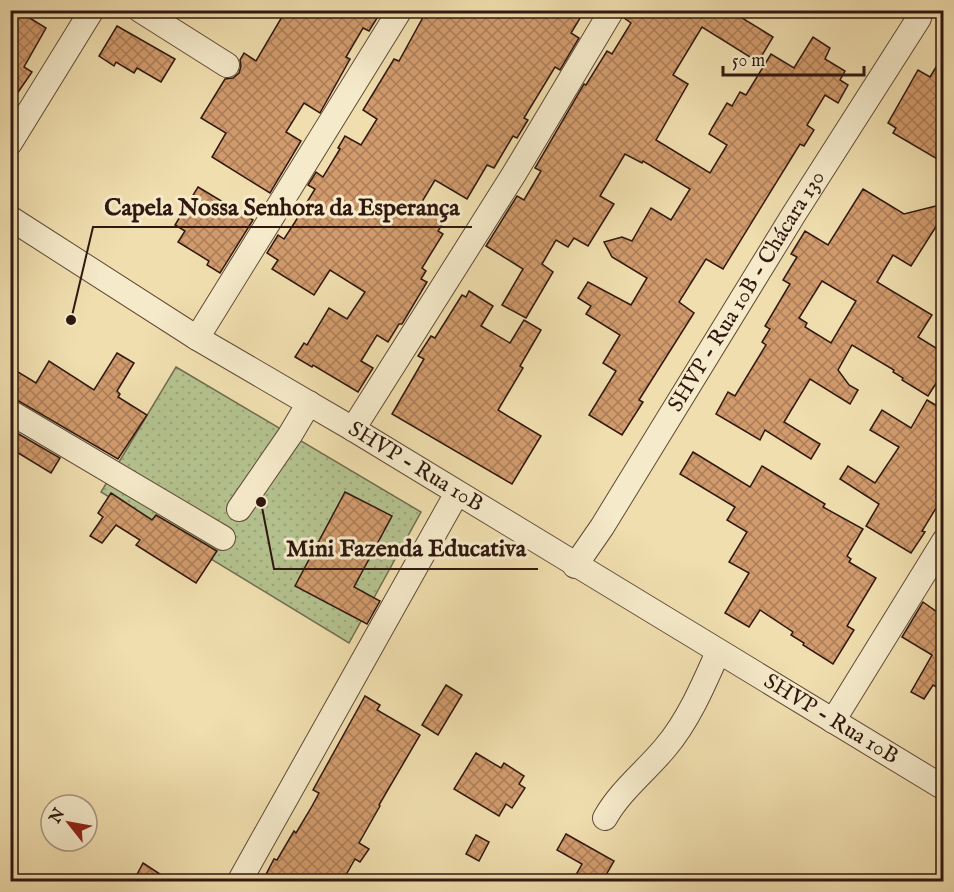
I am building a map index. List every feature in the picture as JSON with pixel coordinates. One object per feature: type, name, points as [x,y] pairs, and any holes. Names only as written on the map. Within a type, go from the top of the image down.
[{"type":"street","points":[[10,143],[92,10]]},
{"type":"street","points":[[140,10],[227,65]]},
{"type":"street","points":[[198,338],[400,10]]},
{"type":"street","points":[[353,429],[514,174],[612,10]]},
{"type":"street","name":"SHVP - Rua 10B - Chácara 130","points":[[575,566],[602,527],[794,214],[919,18]]},
{"type":"street","name":"SHVP - Rua 10B","points":[[10,218],[198,338],[353,429],[575,566],[944,788]]},
{"type":"street","points":[[238,509],[290,435],[309,403]]},
{"type":"street","points":[[10,412],[223,538]]},
{"type":"street","points":[[239,882],[457,493]]},
{"type":"street","points":[[832,721],[944,541]]},
{"type":"street","points":[[605,818],[615,801],[666,747],[699,693],[718,652]]},
{"type":"green space","points":[[176,367],[421,512],[349,643],[101,492]]},
{"type":"building","points":[[10,10],[17,10],[46,28],[24,67],[32,72],[10,104]]},
{"type":"building","points":[[286,10],[382,10],[369,31],[363,28],[346,57],[350,59],[320,113],[304,103],[286,132],[301,141],[270,193],[212,157],[226,133],[201,118],[225,79],[233,78],[239,73],[240,60],[244,53],[256,61]]},
{"type":"building","points":[[427,10],[585,10],[571,33],[579,38],[560,70],[555,67],[524,118],[528,120],[517,138],[513,136],[494,168],[487,165],[467,199],[435,180],[420,205],[445,220],[438,231],[443,234],[422,268],[426,271],[421,279],[427,282],[402,324],[399,324],[388,342],[377,335],[361,361],[373,368],[358,392],[295,357],[304,343],[307,345],[329,308],[347,319],[365,292],[330,270],[314,295],[272,269],[278,260],[267,253],[278,235],[284,239],[315,189],[308,185],[316,172],[323,177],[345,136],[361,145],[377,119],[363,110],[394,59],[399,61]]},
{"type":"building","points":[[626,10],[729,10],[773,37],[758,62],[702,27],[673,75],[688,84],[656,140],[710,173],[727,145],[709,134],[712,128],[727,103],[732,106],[740,92],[746,95],[771,54],[794,68],[813,37],[830,48],[825,59],[845,71],[840,80],[848,85],[838,103],[825,95],[807,125],[814,130],[804,146],[800,144],[723,269],[706,259],[679,302],[694,313],[639,400],[643,402],[622,435],[589,415],[616,371],[603,363],[620,335],[586,314],[591,306],[578,298],[588,282],[631,305],[647,278],[612,257],[604,242],[622,237],[632,241],[651,208],[671,220],[690,189],[643,161],[642,163],[625,154],[600,196],[614,204],[588,246],[574,238],[568,247],[556,240],[542,264],[553,272],[526,318],[502,305],[523,269],[486,246],[517,196],[524,200],[541,171],[535,168],[584,84],[586,85],[607,51],[612,54],[631,23],[624,18]]},
{"type":"building","points":[[117,26],[175,59],[161,82],[137,68],[134,73],[116,62],[114,66],[99,56]]},
{"type":"building","points":[[944,54],[944,163],[893,133],[896,128],[888,123],[918,70],[930,77]]},
{"type":"building","points":[[198,187],[253,220],[220,273],[207,265],[209,261],[178,242],[185,231],[175,225]]},
{"type":"building","points":[[863,189],[904,214],[944,204],[944,214],[911,266],[893,255],[877,282],[932,315],[918,337],[944,353],[944,371],[928,396],[902,380],[903,378],[893,372],[894,370],[852,345],[838,370],[849,385],[858,390],[850,404],[810,379],[784,422],[820,444],[811,459],[765,430],[760,440],[716,414],[728,392],[735,396],[766,345],[762,342],[770,329],[765,326],[790,284],[783,280],[797,257],[791,254],[805,231],[828,245]],"holes":[[[822,281],[856,301],[831,343],[805,327],[807,323],[799,318]]]},
{"type":"building","points":[[469,291],[493,306],[481,326],[510,343],[524,320],[541,330],[520,366],[523,368],[498,410],[541,436],[512,484],[392,414],[424,359],[418,356],[431,336],[435,338],[462,295],[466,297]]},
{"type":"building","points":[[117,353],[134,363],[117,391],[120,394],[118,397],[147,415],[118,459],[10,398],[10,367],[36,383],[49,361],[94,390]]},
{"type":"building","points":[[927,400],[944,410],[944,484],[936,497],[941,500],[922,531],[925,532],[911,553],[866,526],[879,504],[840,479],[848,466],[875,483],[899,447],[870,430],[882,410],[911,428]]},
{"type":"building","points":[[10,429],[60,458],[51,473],[10,448]]},
{"type":"building","points":[[693,452],[750,487],[762,466],[825,504],[823,507],[863,529],[847,556],[851,559],[849,562],[876,578],[847,626],[854,630],[833,664],[803,645],[804,643],[791,635],[793,632],[760,610],[749,627],[725,613],[749,573],[729,562],[747,532],[727,520],[735,507],[680,474]]},
{"type":"building","points":[[345,492],[392,516],[354,587],[380,601],[367,624],[295,586]]},
{"type":"building","points":[[111,493],[152,520],[156,515],[217,551],[196,583],[136,545],[140,540],[116,525],[102,543],[90,536],[103,517],[98,513]]},
{"type":"building","points":[[923,602],[944,617],[944,691],[933,685],[924,699],[911,692],[932,655],[902,637]]},
{"type":"building","points":[[446,685],[462,695],[438,735],[422,725]]},
{"type":"building","points":[[365,696],[380,705],[377,710],[420,735],[359,843],[369,849],[360,862],[355,859],[342,882],[262,882],[274,859],[277,860],[311,808],[319,793],[313,790]]},
{"type":"building","points":[[476,753],[501,768],[504,763],[524,776],[519,784],[525,788],[512,808],[506,804],[499,816],[454,789]]},
{"type":"building","points":[[566,834],[614,861],[602,882],[572,882],[582,864],[557,850]]},
{"type":"building","points":[[476,835],[489,842],[479,861],[466,854]]},
{"type":"building","points":[[143,863],[172,882],[133,882]]},
{"type":"place","name":"Capela Nossa Senhora da Esperança","points":[[71,320]]},
{"type":"place","name":"Mini Fazenda Educativa","points":[[261,502]]}]
